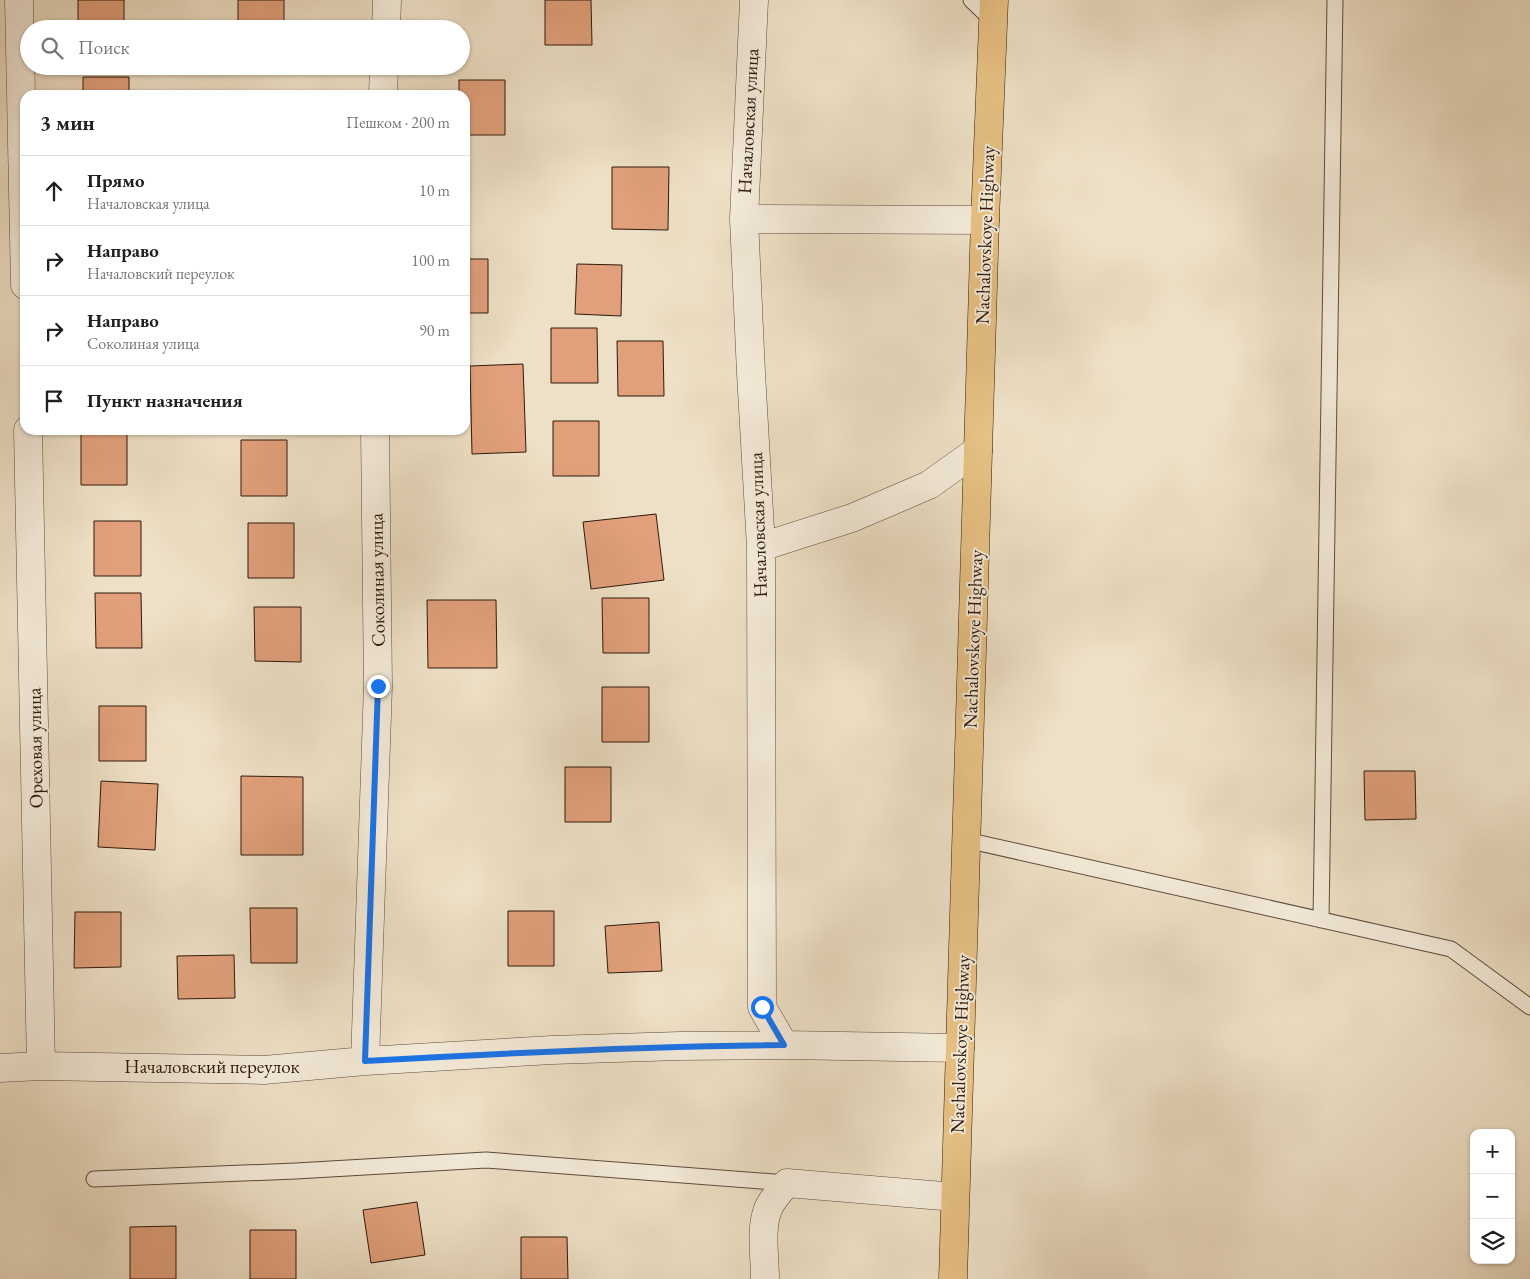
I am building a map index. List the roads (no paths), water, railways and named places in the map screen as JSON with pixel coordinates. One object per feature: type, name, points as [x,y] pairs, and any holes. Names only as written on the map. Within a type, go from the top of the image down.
[{"type":"main road","name":"Nachalovskoye Highway","points":[[953,1279],[985,220],[994,10]]},
{"type":"street","points":[[19,0],[20,48]]},
{"type":"street","points":[[387,20],[388,0]]},
{"type":"street","name":"Началовская улица","points":[[754,0],[744,219],[750,373],[761,547],[762,1007],[784,1045]]},
{"type":"street","points":[[21,75],[21,90]]},
{"type":"street","points":[[383,90],[384,75]]},
{"type":"street","points":[[744,219],[985,220]]},
{"type":"street","name":"Ореховая улица","points":[[28,435],[41,1066]]},
{"type":"street","name":"Соколиная улица","points":[[365,1061],[378,686],[375,435]]},
{"type":"street","points":[[761,547],[852,518],[929,485],[978,450]]},
{"type":"street","name":"Началовский переулок","points":[[0,1068],[41,1066],[264,1070],[365,1061],[562,1050],[680,1046],[784,1045],[960,1048]]},
{"type":"street","points":[[765,1279],[764,1229],[768,1209],[774,1198],[787,1183],[956,1197]]},
{"type":"lane","points":[[971,0],[994,10]]},
{"type":"lane","points":[[1321,920],[1335,0]]},
{"type":"lane","points":[[966,840],[1451,949],[1530,1007]]},
{"type":"lane","points":[[94,1179],[296,1171],[486,1160],[787,1183]]}]
